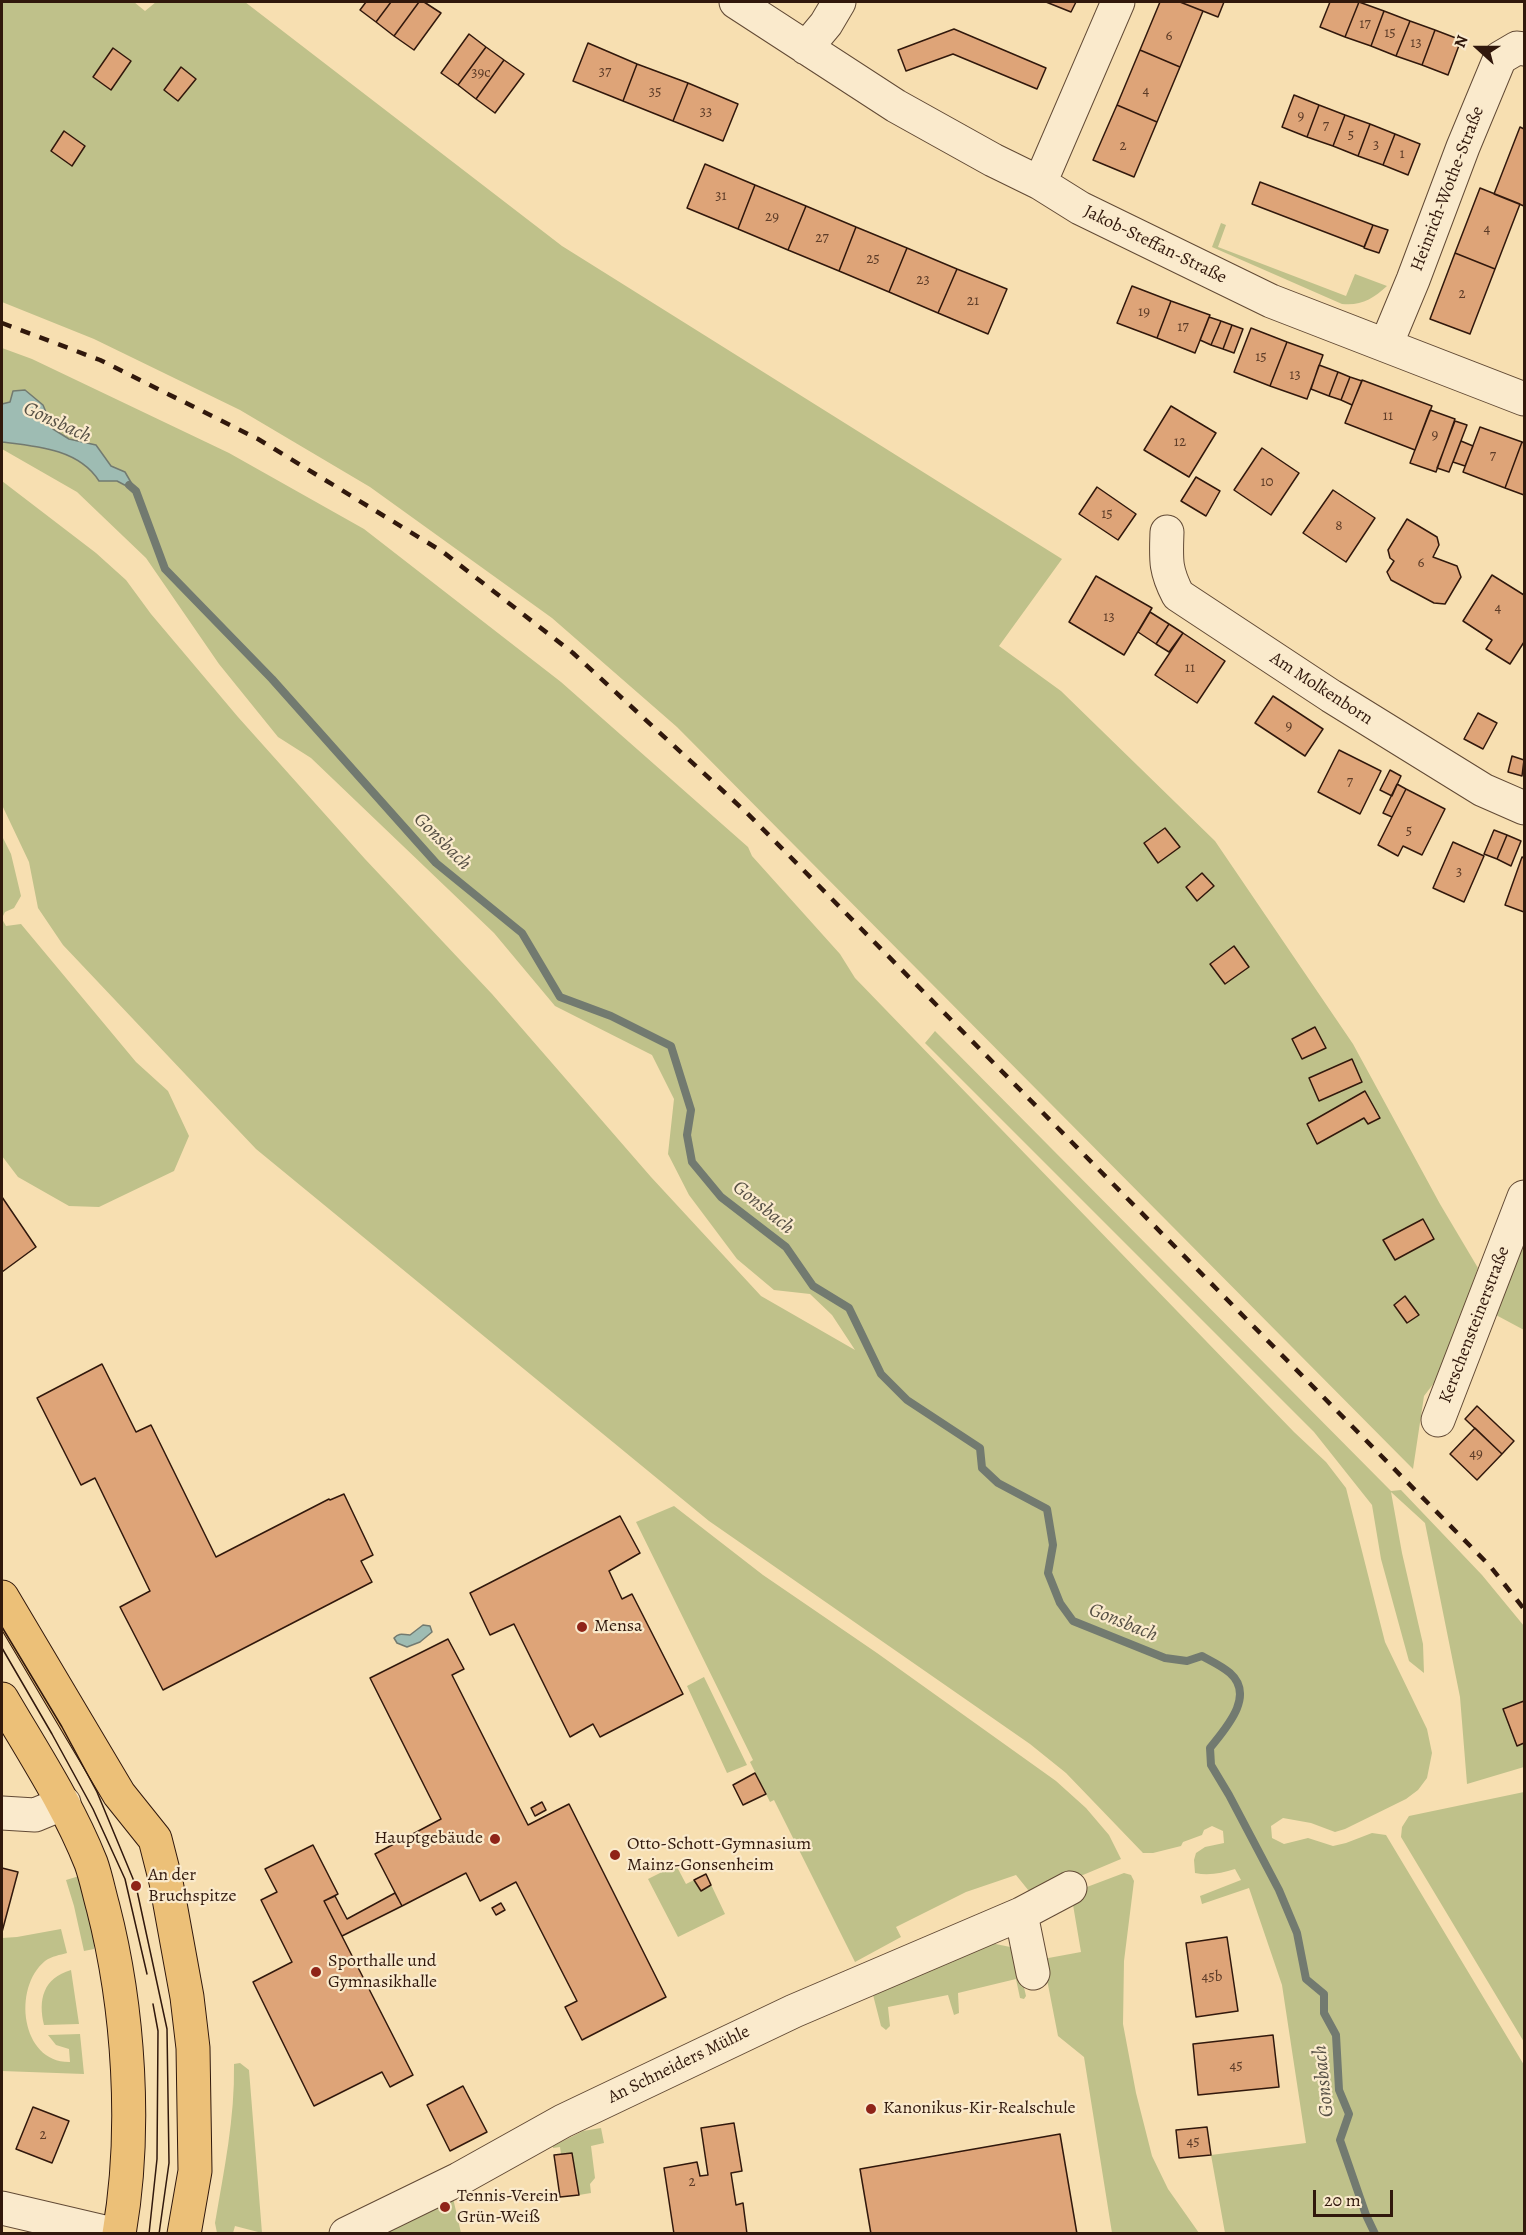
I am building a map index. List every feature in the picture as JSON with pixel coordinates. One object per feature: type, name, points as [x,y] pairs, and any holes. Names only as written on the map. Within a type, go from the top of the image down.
[{"type":"main road","points":[[2,1597],[119,1794],[155,1839],[166,1882],[187,1997],[193,2048],[195,2171],[184,2234]]},
{"type":"main road","points":[[2,1699],[64,1803],[92,1864],[112,1942],[125,2037],[129,2151],[119,2234]]},
{"type":"street","name":"Jakob-Steffan-Straße","points":[[736,2],[896,106],[993,160],[1040,183],[1080,208],[1271,301],[1524,399]]},
{"type":"street","points":[[806,48],[826,24],[839,2]]},
{"type":"street","points":[[1040,183],[1118,2]]},
{"type":"street","name":"Heinrich-Wothe-Straße","points":[[1386,345],[1500,58],[1517,48],[1524,49]]},
{"type":"street","name":"Am Molkenborn","points":[[1167,532],[1166,558],[1169,577],[1178,595],[1341,703],[1483,790],[1524,808]]},
{"type":"street","name":"Kerschensteinerstraße","points":[[1438,1420],[1524,1197]]},
{"type":"street","points":[[2,1813],[35,1815],[64,1803]]},
{"type":"street","name":"An Schneiders Mühle","points":[[346,2234],[459,2180],[562,2121],[794,2011],[1021,1914],[1070,1888]]},
{"type":"street","points":[[1021,1914],[1033,1973]]},
{"type":"street","points":[[2,2208],[113,2234]]},
{"type":"green space","points":[[2,2],[134,2],[145,11],[156,2],[245,2],[562,246],[1062,559],[999,646],[1061,691],[1215,841],[1353,1044],[1440,1204],[1478,1268],[1437,1379],[1424,1396],[1413,1469],[677,727],[552,618],[370,487],[240,410],[94,339],[2,302]]},
{"type":"green space","points":[[1221,223],[1226,225],[1218,247],[1346,296],[1355,274],[1387,286],[1366,301],[1342,304],[1212,247]]},
{"type":"green space","points":[[2,348],[32,359],[229,453],[364,529],[561,682],[748,847],[752,856],[840,954],[855,978],[1294,1432],[1326,1462],[1346,1488],[1385,1642],[1427,1729],[1432,1753],[1427,1778],[1418,1790],[1406,1799],[1335,1832],[1311,1823],[1283,1818],[1271,1826],[1272,1838],[1284,1844],[1308,1838],[1333,1846],[1372,1833],[1386,1835],[1524,2065],[1524,2233],[1225,2233],[1211,2155],[1306,2143],[1282,1985],[1249,1888],[1202,1904],[1200,1896],[1241,1880],[1235,1869],[1215,1874],[1195,1873],[1196,1853],[1205,1847],[1224,1843],[1223,1831],[1212,1826],[1204,1830],[1202,1835],[1183,1842],[1181,1846],[1153,1853],[1143,1853],[1066,1773],[1030,1744],[709,1521],[256,1149],[63,945],[38,908],[29,862],[2,805],[2,481],[96,553],[126,580],[151,614],[238,717],[365,859],[492,994],[651,1177],[761,1296],[855,1350],[832,1315],[810,1294],[774,1290],[737,1259],[689,1195],[668,1154],[674,1099],[652,1055],[555,1006],[494,933],[311,758],[278,737],[219,664],[146,558],[77,492],[2,449],[2,442],[56,451],[80,462],[99,481],[117,481],[134,491],[125,472],[111,466],[96,445],[62,435],[43,405],[10,402],[2,404]]},
{"type":"green space","points":[[2,836],[11,854],[21,896],[14,908],[5,912],[2,918]]},
{"type":"green space","points":[[2,919],[6,926],[21,924],[136,1062],[168,1091],[189,1136],[174,1171],[99,1207],[69,1206],[18,1177],[2,1156]]},
{"type":"green space","points":[[935,1031],[1391,1491],[1401,1490],[1482,1575],[1524,1626],[1524,1767],[1467,1784],[1460,1697],[1425,1523],[1391,1492],[1402,1553],[1423,1644],[1424,1673],[1409,1661],[1381,1559],[1372,1505],[1314,1432],[925,1043]]},
{"type":"green space","points":[[1524,1242],[1524,1330],[1496,1315]]},
{"type":"green space","points":[[674,1506],[763,1575],[1056,1781],[1086,1808],[1109,1835],[1121,1859],[1033,1896],[1016,1875],[966,1892],[896,1927],[901,1937],[855,1962],[774,1800],[770,1802],[750,1762],[753,1760],[636,1522]]},
{"type":"green space","points":[[704,1677],[747,1765],[727,1773],[687,1686]]},
{"type":"green space","points":[[1524,1792],[1524,2042],[1401,1837],[1402,1827],[1409,1816]]},
{"type":"green space","points":[[676,1865],[686,1884],[706,1874],[725,1914],[678,1937],[648,1879]]},
{"type":"green space","points":[[1124,1873],[1131,1875],[1134,1881],[1124,1961],[1123,2024],[1136,2093],[1152,2156],[1168,2189],[1199,2233],[1112,2233],[1084,2057],[1058,2036],[1043,1959],[1081,1952],[1071,1893]]},
{"type":"green space","points":[[86,1874],[95,1923],[94,1949],[84,1951],[66,1880]]},
{"type":"green space","points":[[61,1929],[67,1953],[48,1959],[35,1973],[28,1988],[25,2005],[27,2022],[32,2038],[41,2050],[54,2059],[70,2062],[69,2049],[56,2045],[48,2035],[80,2034],[84,2074],[2,2071],[2,1938]]},
{"type":"green space","points":[[986,1942],[1015,1948],[1026,1996],[1024,1999],[1020,1998],[1016,1979],[958,1993],[959,2013],[954,2015],[948,1995],[888,2007],[890,2026],[886,2030],[881,2026],[872,1991]]},
{"type":"green space","points":[[71,1970],[79,2024],[44,2025],[42,2007],[45,1991],[54,1978]]},
{"type":"green space","points":[[240,2063],[249,2070],[262,2233],[235,2226],[233,2233],[217,2233],[215,2223],[231,2124],[234,2064]]},
{"type":"green space","points":[[601,2128],[604,2143],[591,2146],[595,2178],[590,2184],[591,2193],[579,2195],[572,2153],[561,2154],[560,2147],[553,2148],[553,2146],[583,2131]]},
{"type":"green space","name":"Tennis-Verein Grün-Weiß","points":[[453,2198],[461,2233],[382,2233]]},
{"type":"water","points":[[25,390],[43,405],[53,429],[69,439],[96,445],[111,466],[125,472],[136,491],[117,481],[99,481],[80,462],[56,451],[2,442],[2,404],[10,402],[13,391]]},
{"type":"water","points":[[423,1625],[430,1626],[432,1632],[420,1642],[407,1647],[397,1643],[394,1638],[400,1634],[410,1635]]},
{"type":"building","points":[[366,2],[391,2],[376,22],[360,10]]},
{"type":"building","points":[[391,2],[419,2],[394,36],[376,22]]},
{"type":"building","points":[[419,2],[424,2],[441,13],[414,50],[394,36]]},
{"type":"building","points":[[1046,2],[1076,2],[1071,12]]},
{"type":"building","points":[[1160,2],[1180,2],[1203,11],[1180,67],[1140,50]]},
{"type":"building","points":[[1180,2],[1224,2],[1218,17]]},
{"type":"building","points":[[1330,2],[1359,2],[1345,37],[1320,27]]},
{"type":"building","points":[[1359,2],[1384,11],[1371,46],[1345,37]]},
{"type":"building","points":[[1384,11],[1410,21],[1396,56],[1371,46]]},
{"type":"building","points":[[1410,21],[1435,30],[1422,65],[1396,56]]},
{"type":"building","points":[[954,29],[1046,68],[1037,89],[953,54],[906,71],[898,50]]},
{"type":"building","points":[[1435,30],[1461,40],[1448,75],[1422,65]]},
{"type":"building","points":[[469,34],[486,47],[458,85],[441,73]]},
{"type":"building","points":[[588,43],[637,64],[623,101],[573,81]]},
{"type":"building","points":[[486,47],[504,60],[476,99],[458,85]]},
{"type":"building","points":[[113,48],[131,61],[111,90],[93,77]]},
{"type":"building","points":[[1140,50],[1180,67],[1157,122],[1117,105]]},
{"type":"building","points":[[504,60],[524,74],[495,113],[476,99]]},
{"type":"building","points":[[637,64],[688,83],[673,121],[623,101]]},
{"type":"building","points":[[181,67],[196,79],[178,101],[164,90]]},
{"type":"building","points":[[688,83],[738,104],[723,141],[673,121]]},
{"type":"building","points":[[1294,95],[1319,105],[1307,137],[1282,127]]},
{"type":"building","points":[[1117,105],[1157,122],[1134,177],[1093,160]]},
{"type":"building","points":[[1319,105],[1345,115],[1333,146],[1307,137]]},
{"type":"building","points":[[1345,115],[1370,124],[1358,156],[1333,146]]},
{"type":"building","points":[[1370,124],[1395,134],[1383,165],[1358,156]]},
{"type":"building","points":[[1520,127],[1524,129],[1524,206],[1494,194]]},
{"type":"building","points":[[64,131],[85,146],[72,166],[51,151]]},
{"type":"building","points":[[1395,134],[1420,144],[1408,175],[1383,165]]},
{"type":"building","points":[[705,164],[755,185],[738,229],[687,208]]},
{"type":"building","points":[[1260,182],[1373,225],[1364,247],[1252,204]]},
{"type":"building","points":[[755,185],[806,206],[788,250],[738,229]]},
{"type":"building","points":[[1480,188],[1520,204],[1495,269],[1455,253]]},
{"type":"building","points":[[806,206],[856,227],[839,271],[788,250]]},
{"type":"building","points":[[1373,225],[1388,230],[1379,253],[1364,248]]},
{"type":"building","points":[[856,227],[907,248],[889,292],[839,271]]},
{"type":"building","points":[[907,248],[957,269],[938,313],[889,292]]},
{"type":"building","points":[[1455,253],[1495,269],[1470,334],[1430,319]]},
{"type":"building","points":[[957,269],[1007,289],[988,334],[938,313]]},
{"type":"building","points":[[1132,286],[1171,301],[1157,338],[1117,323]]},
{"type":"building","points":[[1171,301],[1210,315],[1195,353],[1157,338]]},
{"type":"building","points":[[1209,317],[1221,321],[1211,345],[1200,340]]},
{"type":"building","points":[[1221,321],[1232,325],[1223,349],[1211,345]]},
{"type":"building","points":[[1232,325],[1243,329],[1234,353],[1223,349]]},
{"type":"building","points":[[1251,328],[1287,342],[1270,386],[1234,372]]},
{"type":"building","points":[[1287,342],[1323,355],[1307,399],[1270,386]]},
{"type":"building","points":[[1319,365],[1338,372],[1329,396],[1311,389]]},
{"type":"building","points":[[1338,372],[1350,377],[1341,400],[1329,396]]},
{"type":"building","points":[[1350,377],[1362,381],[1352,405],[1341,400]]},
{"type":"building","points":[[1362,380],[1432,406],[1415,450],[1345,423]]},
{"type":"building","points":[[1171,406],[1216,433],[1189,477],[1144,450]]},
{"type":"building","points":[[1430,410],[1455,419],[1436,472],[1410,463]]},
{"type":"building","points":[[1455,421],[1467,425],[1449,472],[1437,468]]},
{"type":"building","points":[[1480,427],[1522,442],[1505,488],[1463,472]]},
{"type":"building","points":[[1461,441],[1473,446],[1465,466],[1453,462]]},
{"type":"building","points":[[1522,442],[1524,443],[1524,495],[1505,488]]},
{"type":"building","points":[[1262,448],[1299,473],[1271,515],[1234,490]]},
{"type":"building","points":[[1196,477],[1220,491],[1206,516],[1181,501]]},
{"type":"building","points":[[1097,487],[1136,514],[1118,540],[1079,514]]},
{"type":"building","points":[[1333,490],[1375,518],[1346,562],[1303,533]]},
{"type":"building","points":[[1407,519],[1437,537],[1439,545],[1433,557],[1457,566],[1461,577],[1445,604],[1434,603],[1391,580],[1387,572],[1394,561],[1390,558],[1388,550]]},
{"type":"building","points":[[1492,575],[1524,595],[1524,642],[1510,664],[1486,649],[1492,640],[1463,621]]},
{"type":"building","points":[[1096,576],[1152,608],[1124,655],[1069,622]]},
{"type":"building","points":[[1150,612],[1169,624],[1156,644],[1138,632]]},
{"type":"building","points":[[1169,624],[1183,633],[1169,652],[1156,644]]},
{"type":"building","points":[[1183,633],[1225,661],[1197,703],[1155,675]]},
{"type":"building","points":[[1273,696],[1323,729],[1305,756],[1255,723]]},
{"type":"building","points":[[1478,713],[1497,723],[1483,749],[1464,739]]},
{"type":"building","points":[[1339,750],[1381,771],[1360,814],[1318,792]]},
{"type":"building","points":[[1512,756],[1524,760],[1522,776],[1508,772]]},
{"type":"building","points":[[1390,770],[1401,776],[1392,796],[1380,790]]},
{"type":"building","points":[[1397,784],[1406,789],[1392,817],[1383,813]]},
{"type":"building","points":[[1406,789],[1445,809],[1422,855],[1403,846],[1398,856],[1378,845]]},
{"type":"building","points":[[1165,828],[1180,847],[1158,863],[1144,843]]},
{"type":"building","points":[[1494,830],[1507,835],[1497,859],[1484,854]]},
{"type":"building","points":[[1507,835],[1521,841],[1511,866],[1497,859]]},
{"type":"building","points":[[1453,842],[1484,856],[1464,902],[1433,888]]},
{"type":"building","points":[[1522,857],[1524,858],[1524,912],[1505,905]]},
{"type":"building","points":[[1202,873],[1214,886],[1197,901],[1186,887]]},
{"type":"building","points":[[1234,946],[1249,967],[1225,984],[1210,964]]},
{"type":"building","points":[[1315,1027],[1326,1048],[1302,1059],[1292,1039]]},
{"type":"building","points":[[1352,1059],[1362,1082],[1319,1101],[1309,1078]]},
{"type":"building","points":[[1365,1091],[1380,1118],[1368,1124],[1364,1118],[1317,1144],[1307,1124]]},
{"type":"building","points":[[2,1197],[36,1247],[2,1272]]},
{"type":"building","points":[[1423,1219],[1434,1239],[1395,1260],[1383,1240]]},
{"type":"building","points":[[1405,1296],[1419,1315],[1407,1323],[1394,1305]]},
{"type":"building","points":[[102,1364],[136,1432],[151,1425],[216,1557],[329,1499],[344,1494],[373,1555],[361,1561],[372,1582],[163,1690],[120,1607],[150,1591],[95,1478],[81,1485],[37,1398]]},
{"type":"building","points":[[1477,1406],[1514,1441],[1502,1454],[1465,1419]]},
{"type":"building","points":[[1475,1428],[1502,1454],[1477,1480],[1450,1454]]},
{"type":"building","name":"Mensa","points":[[620,1516],[640,1553],[609,1571],[622,1599],[632,1594],[683,1694],[600,1737],[593,1724],[570,1737],[514,1624],[490,1635],[470,1593]]},
{"type":"building","name":"Hauptgebäude","points":[[448,1639],[464,1669],[452,1675],[528,1825],[569,1804],[666,1997],[582,2040],[565,2007],[577,2001],[516,1882],[480,1901],[466,1873],[402,1906],[375,1854],[441,1819],[370,1678]]},
{"type":"building","points":[[1524,1701],[1524,1743],[1517,1746],[1503,1709]]},
{"type":"building","points":[[755,1773],[766,1794],[743,1805],[733,1785]]},
{"type":"building","points":[[542,1802],[546,1810],[535,1816],[531,1808]]},
{"type":"building","name":"Sporthalle und Gymnasikhalle","points":[[313,1845],[338,1894],[324,1901],[413,2075],[390,2087],[382,2072],[314,2106],[253,1982],[292,1962],[261,1900],[277,1892],[265,1869]]},
{"type":"building","points":[[2,1868],[18,1872],[2,1932]]},
{"type":"building","points":[[706,1874],[711,1885],[701,1891],[694,1880]]},
{"type":"building","points":[[395,1893],[402,1906],[342,1936],[324,1901],[335,1896],[347,1919]]},
{"type":"building","points":[[501,1903],[505,1910],[496,1915],[492,1908]]},
{"type":"building","points":[[1227,1937],[1238,2011],[1196,2017],[1186,1943]]},
{"type":"building","points":[[1273,2035],[1279,2087],[1198,2095],[1193,2044]]},
{"type":"building","points":[[463,2086],[487,2132],[450,2151],[427,2105]]},
{"type":"building","points":[[33,2107],[69,2121],[52,2163],[16,2149]]},
{"type":"building","points":[[734,2123],[742,2171],[731,2173],[736,2205],[743,2203],[747,2234],[674,2234],[664,2168],[697,2162],[700,2176],[708,2175],[701,2128]]},
{"type":"building","points":[[1207,2127],[1211,2155],[1179,2158],[1176,2130]]},
{"type":"building","points":[[1060,2134],[1077,2234],[871,2234],[860,2169]]},
{"type":"building","points":[[572,2153],[579,2195],[560,2197],[554,2155]]},
{"type":"waterway","name":"Gonsbach","points":[[129,485],[136,491],[165,569],[272,679],[436,863],[522,933],[560,997],[611,1016],[671,1046],[691,1110],[687,1135],[692,1162],[721,1197],[786,1247],[813,1286],[849,1308],[881,1374],[907,1400],[980,1448],[982,1468],[998,1483],[1047,1509],[1053,1545],[1048,1573],[1060,1603],[1073,1621],[1165,1658],[1187,1661],[1202,1656],[1227,1670],[1237,1682],[1240,1692],[1239,1702],[1230,1722],[1210,1748],[1211,1765],[1279,1890],[1297,1933],[1306,1979],[1324,1994],[1324,2013],[1336,2035],[1339,2090],[1349,2114],[1340,2140],[1366,2215],[1375,2234]]},
{"type":"tram line","points":[[2,1627],[62,1727],[97,1792],[136,1886],[167,2029],[169,2163],[159,2234]]},
{"type":"tram line","points":[[2,1648],[93,1809],[125,1879],[147,1974]]},
{"type":"tram line","points":[[149,2234],[157,2159],[158,2031],[153,2004]]},
{"type":"railway","points":[[2,323],[100,360],[258,439],[443,552],[573,653],[747,813],[1490,1566],[1524,1609]]},
{"type":"place","name":"Mensa","points":[[582,1627]]},
{"type":"place","name":"Hauptgebäude","points":[[495,1839]]},
{"type":"place","name":"Otto-Schott-Gymnasium Mainz-Gonsenheim","points":[[615,1855]]},
{"type":"place","name":"An der Bruchspitze","points":[[136,1886]]},
{"type":"place","name":"Sporthalle und Gymnasikhalle","points":[[316,1972]]},
{"type":"place","name":"Kanonikus-Kir-Realschule","points":[[871,2109]]},
{"type":"place","name":"Tennis-Verein Grün-Weiß","points":[[445,2207]]}]
